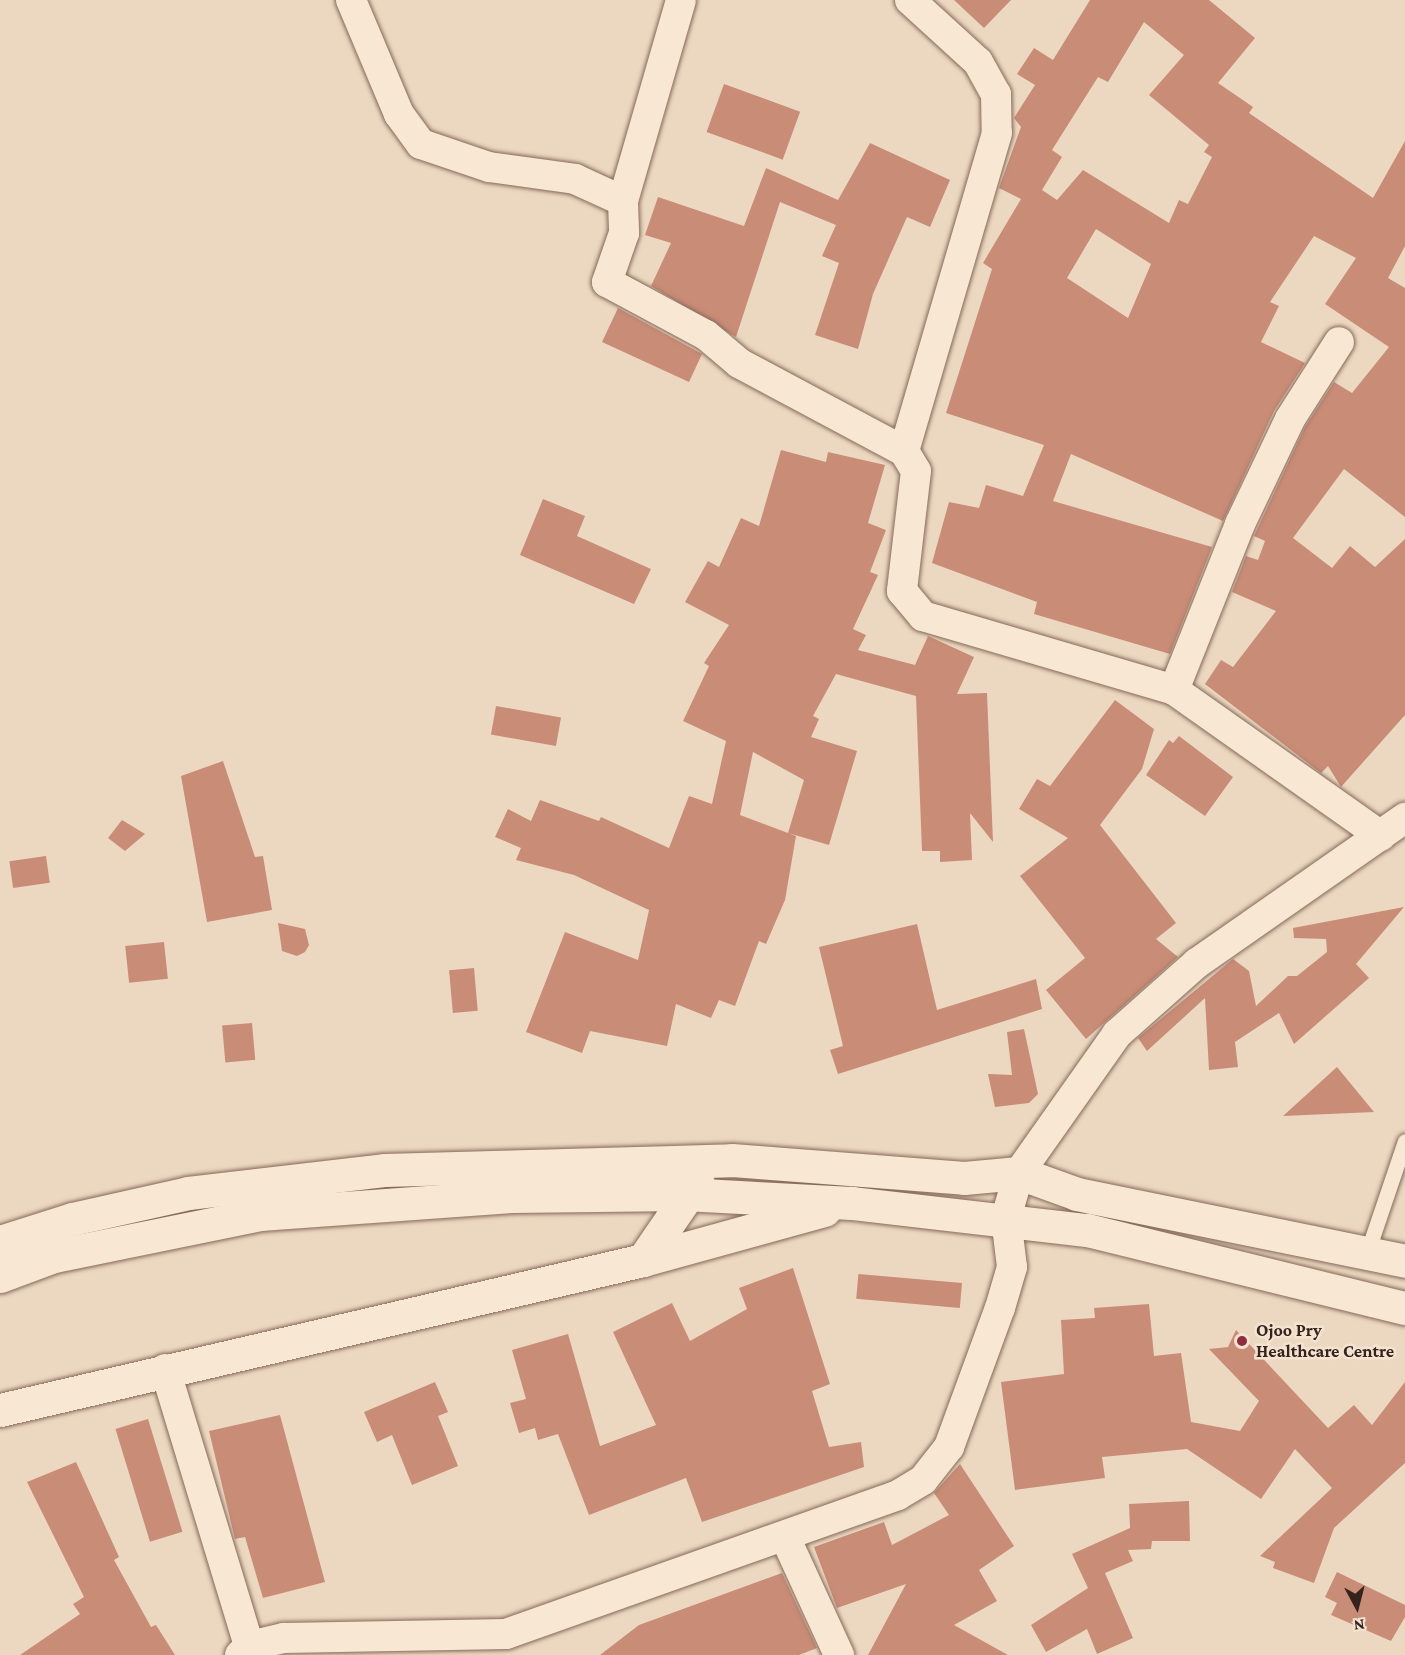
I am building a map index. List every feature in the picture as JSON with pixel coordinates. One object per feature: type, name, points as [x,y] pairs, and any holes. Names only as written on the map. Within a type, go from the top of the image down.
[{"type":"main road","points":[[643,1260],[684,1194],[712,1169],[732,1160]]},
{"type":"main road","points":[[0,1242],[72,1219],[188,1193],[384,1170],[732,1160],[964,1178],[1019,1173],[1077,1194],[1405,1261]]},
{"type":"main road","points":[[0,1276],[65,1253],[260,1214],[500,1196],[684,1194],[852,1203],[1006,1218],[1087,1230],[1405,1308]]},
{"type":"main road","points":[[0,1410],[165,1369],[643,1260],[852,1203]]},
{"type":"street","points":[[351,0],[399,114],[421,144],[489,167],[575,179],[623,201]]},
{"type":"street","points":[[681,0],[623,201],[624,233],[607,282],[706,335],[739,363],[904,451],[916,471],[902,591],[923,616],[1174,690],[1381,837]]},
{"type":"street","points":[[904,451],[997,133],[996,94],[978,62],[910,0]]},
{"type":"street","points":[[1174,690],[1240,524],[1290,419],[1339,342]]},
{"type":"street","points":[[165,1369],[244,1651],[284,1638],[500,1645],[898,1495],[923,1480],[949,1448],[1012,1267],[1006,1218],[1019,1173],[1117,1034],[1197,963],[1381,837],[1405,818]]},
{"type":"street","points":[[785,1537],[839,1655]]},
{"type":"lane","points":[[1367,1253],[1405,1141]]},
{"type":"building","points":[[954,0],[1011,0],[984,28]]},
{"type":"building","points":[[1090,0],[1209,0],[1255,38],[1218,83],[1253,107],[1249,113],[1373,198],[1405,141],[1405,246],[1388,278],[1405,288],[1405,517],[1344,469],[1293,538],[1332,568],[1350,546],[1375,567],[1405,539],[1405,715],[1341,787],[1328,766],[1321,773],[1205,684],[1221,660],[1233,667],[1276,611],[1232,592],[1246,556],[1258,560],[1265,541],[1254,536],[1305,427],[1334,382],[1352,393],[1389,347],[1325,304],[1356,258],[1314,236],[1270,302],[1279,306],[1261,342],[1305,363],[1274,411],[1223,521],[1071,454],[1053,501],[1212,547],[1170,654],[1034,614],[1037,602],[932,563],[949,502],[979,508],[986,485],[1023,496],[1044,445],[946,413],[992,269],[983,263],[1021,199],[999,188],[1021,127],[1014,118],[1035,85],[1017,74],[1034,48],[1053,60]],"holes":[[[1144,22],[1184,55],[1149,95],[1209,145],[1204,152],[1212,157],[1188,204],[1179,200],[1169,223],[1083,170],[1057,200],[1042,190],[1062,157],[1052,150],[1098,77],[1108,82]],[[1096,229],[1151,264],[1128,318],[1067,278]]]},
{"type":"building","points":[[724,84],[800,112],[783,160],[707,132]]},
{"type":"building","points":[[870,143],[950,180],[930,227],[907,217],[873,294],[858,349],[815,335],[839,263],[822,256],[836,225],[780,202],[736,337],[651,286],[671,243],[645,235],[658,197],[744,226],[766,168],[838,200]]},
{"type":"building","points":[[618,308],[702,354],[689,382],[602,342]]},
{"type":"building","points":[[781,450],[826,462],[828,452],[885,465],[868,523],[886,530],[870,572],[878,575],[853,629],[866,635],[858,650],[915,665],[928,636],[974,657],[957,694],[987,693],[993,842],[970,813],[972,860],[940,862],[940,851],[922,851],[916,696],[836,674],[813,716],[819,719],[811,737],[857,751],[829,845],[788,833],[796,836],[785,900],[766,944],[759,941],[735,1006],[719,1000],[711,1018],[676,1004],[667,1046],[590,1031],[582,1053],[526,1032],[565,932],[638,960],[649,910],[574,875],[516,860],[521,848],[495,837],[508,809],[531,821],[540,800],[599,821],[601,817],[669,848],[689,796],[712,804],[726,741],[683,721],[709,666],[704,663],[729,625],[685,602],[708,561],[719,567],[741,518],[759,526]],"holes":[[[753,752],[804,780],[788,833],[740,815]]]},
{"type":"building","points":[[543,499],[585,516],[577,536],[651,569],[634,604],[520,555]]},
{"type":"building","points":[[1115,700],[1154,729],[1142,769],[1100,825],[1176,923],[1156,939],[1178,957],[1086,1039],[1046,990],[1085,958],[1020,876],[1068,838],[1019,809],[1037,779],[1050,786]]},
{"type":"building","points":[[496,706],[561,717],[556,746],[491,735]]},
{"type":"building","points":[[1179,736],[1233,777],[1205,816],[1146,775],[1169,740],[1173,743]]},
{"type":"building","points":[[223,761],[255,857],[263,856],[272,910],[207,922],[181,776]]},
{"type":"building","points":[[122,820],[145,834],[125,851],[108,838]]},
{"type":"building","points":[[46,856],[50,883],[13,888],[9,861]]},
{"type":"building","points":[[1404,907],[1356,964],[1369,978],[1294,1044],[1279,1013],[1235,1042],[1238,1067],[1209,1070],[1205,998],[1147,1051],[1138,1038],[1233,959],[1249,971],[1256,1006],[1288,976],[1297,976],[1327,952],[1326,939],[1294,938],[1293,928]]},
{"type":"building","points":[[278,923],[305,929],[309,945],[305,952],[297,956],[282,951]]},
{"type":"building","points":[[917,924],[937,1010],[1036,979],[1042,1009],[838,1074],[830,1050],[843,1046],[819,947]]},
{"type":"building","points":[[164,942],[168,979],[129,983],[125,946]]},
{"type":"building","points":[[474,968],[478,1011],[453,1013],[449,970]]},
{"type":"building","points":[[252,1023],[255,1060],[225,1062],[222,1026]]},
{"type":"building","points":[[1024,1029],[1038,1094],[1029,1103],[995,1107],[988,1074],[1012,1075],[1007,1032]]},
{"type":"building","points":[[1337,1067],[1374,1112],[1283,1116]]},
{"type":"building","points":[[793,1268],[830,1384],[812,1391],[829,1447],[861,1442],[864,1467],[702,1522],[686,1478],[589,1515],[558,1434],[538,1440],[535,1428],[519,1433],[510,1403],[526,1399],[512,1350],[568,1334],[600,1446],[656,1425],[613,1332],[672,1303],[690,1341],[747,1309],[739,1288]]},
{"type":"building","points":[[858,1274],[962,1283],[960,1308],[856,1299]]},
{"type":"building","points":[[1149,1304],[1154,1356],[1181,1353],[1191,1422],[1240,1431],[1259,1401],[1209,1349],[1228,1347],[1236,1330],[1328,1428],[1354,1405],[1372,1425],[1405,1382],[1405,1463],[1334,1528],[1314,1583],[1273,1568],[1275,1562],[1260,1556],[1332,1488],[1295,1449],[1261,1499],[1187,1449],[1102,1457],[1105,1478],[1015,1490],[1001,1382],[1064,1374],[1061,1320],[1095,1318],[1094,1308]]},
{"type":"building","points":[[435,1382],[448,1412],[438,1416],[458,1466],[412,1485],[392,1435],[377,1442],[364,1412]]},
{"type":"building","points":[[280,1415],[325,1582],[263,1598],[245,1537],[235,1539],[209,1431]]},
{"type":"building","points":[[148,1419],[182,1532],[150,1542],[115,1429]]},
{"type":"building","points":[[76,1462],[119,1557],[114,1560],[151,1627],[156,1625],[175,1655],[20,1655],[80,1614],[73,1604],[84,1597],[27,1482]]},
{"type":"building","points":[[960,1464],[1014,1546],[979,1570],[997,1601],[954,1625],[1008,1655],[868,1655],[906,1584],[837,1608],[814,1547],[884,1522],[892,1545],[949,1515],[934,1493]]},
{"type":"building","points":[[1189,1501],[1190,1541],[1152,1541],[1151,1549],[1128,1550],[1133,1561],[1105,1573],[1133,1638],[1097,1654],[1087,1629],[1046,1652],[1031,1625],[1088,1588],[1072,1554],[1130,1528],[1129,1504]]},
{"type":"building","points":[[1337,1572],[1405,1605],[1405,1617],[1391,1641],[1331,1615],[1337,1603],[1325,1597]]},
{"type":"building","points":[[782,1573],[817,1648],[799,1655],[600,1655],[639,1625]]},
{"type":"place","name":"Ojoo Pry Healthcare Centre","points":[[1242,1341]]}]
